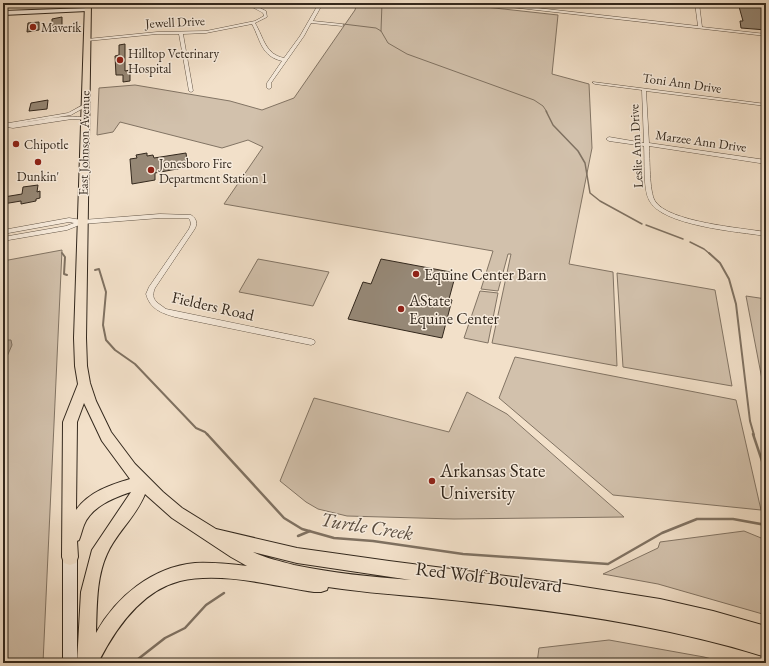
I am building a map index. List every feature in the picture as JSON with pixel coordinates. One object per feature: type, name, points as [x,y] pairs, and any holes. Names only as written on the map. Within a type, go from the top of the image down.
[{"type":"highway","name":"East Johnson Avenue","points":[[81,283],[88,6]]},
{"type":"highway","name":"Red Wolf Boulevard","points":[[81,283],[80,357],[84,385],[91,408],[105,435],[142,482],[173,509],[238,554],[263,564],[305,575],[345,581],[504,598],[624,614],[702,629],[766,648]]},
{"type":"highway","points":[[70,556],[70,422],[84,385]]},
{"type":"highway","points":[[70,556],[75,526],[86,507],[102,496],[124,487],[142,482]]},
{"type":"highway","points":[[87,663],[89,592],[100,550],[135,500],[142,482]]},
{"type":"highway","name":"Red Wolf Boulevard","points":[[213,536],[248,542],[276,551],[335,562],[638,602],[700,616],[766,634]]},
{"type":"highway","points":[[87,663],[118,615],[131,601],[147,588],[181,573],[204,570],[314,584],[345,581]]},
{"type":"main road","points":[[3,13],[88,6]]},
{"type":"main road","points":[[70,556],[70,663]]},
{"type":"street","points":[[152,3],[166,3]]},
{"type":"street","points":[[269,88],[269,83],[312,22],[321,3]]},
{"type":"street","points":[[697,3],[700,27]]},
{"type":"street","name":"Jewell Drive","points":[[87,40],[146,34],[206,32],[253,23],[262,19],[266,14],[265,12],[250,4]]},
{"type":"street","points":[[482,4],[766,35]]},
{"type":"street","points":[[312,22],[342,26]]},
{"type":"street","points":[[253,23],[267,53],[274,58],[285,60]]},
{"type":"street","points":[[181,33],[191,90]]},
{"type":"street","name":"Toni Ann Drive","points":[[595,83],[766,105]]},
{"type":"street","name":"Leslie Ann Drive","points":[[644,89],[650,196],[656,206],[666,213],[686,220],[766,234]]},
{"type":"street","points":[[4,126],[13,123],[69,114],[85,106]]},
{"type":"street","points":[[4,126],[72,118],[85,119]]},
{"type":"street","points":[[3,138],[4,126]]},
{"type":"street","name":"Marzee Ann Drive","points":[[609,139],[766,162]]},
{"type":"street","name":"Fielders Road","points":[[82,222],[160,216],[189,216],[193,219],[194,224],[192,229],[152,287],[150,294],[151,301],[164,310],[175,314],[311,342]]},
{"type":"street","points":[[3,232],[69,220],[82,222]]},
{"type":"street","points":[[3,239],[67,228],[82,222]]},
{"type":"shaded area","points":[[357,3],[476,3],[476,6],[558,15],[552,74],[589,84],[592,148],[569,264],[613,272],[617,366],[492,343],[511,254],[508,254],[498,291],[481,289],[493,251],[224,204],[263,147],[248,140],[222,148],[120,122],[113,132],[97,135],[99,88],[135,85],[230,101],[262,110],[294,98],[355,10]]},
{"type":"shaded area","points":[[62,250],[43,663],[3,663],[3,261]]},
{"type":"shaded area","points":[[258,259],[329,272],[313,306],[239,292]]},
{"type":"shaded area","points":[[617,273],[715,290],[732,386],[623,367]]},
{"type":"shaded area","points":[[480,291],[498,293],[488,343],[464,338]]},
{"type":"shaded area","points":[[746,296],[766,299],[766,396],[765,395]]},
{"type":"shaded area","points":[[3,340],[11,340],[12,345],[5,361],[3,374]]},
{"type":"shaded area","points":[[515,357],[736,400],[761,510],[613,495],[499,398]]},
{"type":"shaded area","points":[[467,392],[507,414],[624,517],[454,519],[347,516],[318,509],[306,502],[280,481],[314,398],[449,432]]},
{"type":"shaded area","points":[[744,531],[766,540],[766,615],[658,584],[603,574],[658,548],[660,542]]},
{"type":"shaded area","points":[[609,640],[704,657],[727,663],[537,663],[539,648]]},
{"type":"building","points":[[738,3],[766,3],[766,30],[741,28],[740,21],[743,21]]},
{"type":"building","name":"Maverik","points":[[62,17],[62,27],[52,29],[52,19]]},
{"type":"building","name":"Maverik","points":[[39,22],[39,30],[27,32],[28,23]]},
{"type":"building","points":[[125,44],[125,71],[130,70],[130,81],[123,82],[123,75],[116,75],[115,56],[119,55],[119,45]]},
{"type":"building","points":[[48,100],[47,109],[29,111],[31,103]]},
{"type":"building","name":"Jonesboro Fire Department Station 1","points":[[147,153],[147,156],[153,155],[154,158],[186,153],[188,167],[155,173],[155,180],[132,184],[130,159],[137,158],[136,155]]},
{"type":"building","points":[[38,185],[37,192],[40,191],[40,198],[36,199],[36,201],[21,204],[21,201],[3,204],[4,197],[22,194],[23,187]]},
{"type":"building","name":"AState Equine Center","points":[[381,259],[456,273],[449,299],[452,300],[442,338],[348,319],[363,282],[371,284]]},
{"type":"waterway","points":[[381,31],[382,3]]},
{"type":"waterway","points":[[343,24],[376,28],[381,31]]},
{"type":"waterway","points":[[381,31],[388,43],[407,54],[534,100],[543,106],[547,112]]},
{"type":"waterway","points":[[546,111],[553,125],[578,151],[585,163],[590,193],[600,201],[642,224]]},
{"type":"waterway","points":[[646,225],[683,239]]},
{"type":"waterway","points":[[690,242],[704,249],[710,254]]},
{"type":"waterway","name":"Turtle Creek","points":[[62,253],[65,257],[64,274],[67,275]]},
{"type":"waterway","points":[[709,253],[720,263],[729,279],[736,304],[750,421],[754,435]]},
{"type":"waterway","name":"Turtle Creek","points":[[95,270],[99,269],[106,292],[103,325],[106,340],[115,350],[135,364],[196,428],[207,434]]},
{"type":"waterway","name":"Turtle Creek","points":[[207,434],[284,518],[302,529],[310,531]]},
{"type":"waterway","points":[[753,434],[766,473]]},
{"type":"waterway","name":"Turtle Creek","points":[[310,531],[334,538],[373,541],[463,554],[608,564],[662,533],[697,519],[733,519],[766,525]]},
{"type":"waterway","name":"Turtle Creek","points":[[298,536],[310,531]]},
{"type":"waterway","points":[[133,663],[165,638],[185,628],[206,605],[224,593]]},
{"type":"place","name":"Maverik","points":[[33,27]]},
{"type":"place","name":"Hilltop Veterinary Hospital","points":[[120,60]]},
{"type":"place","name":"Chipotle","points":[[16,144]]},
{"type":"place","name":"Dunkin'","points":[[38,162]]},
{"type":"place","name":"Jonesboro Fire Department Station 1","points":[[151,170]]},
{"type":"place","name":"Equine Center Barn","points":[[416,274]]},
{"type":"place","name":"AState Equine Center","points":[[401,309]]},
{"type":"place","name":"Arkansas State University","points":[[432,481]]}]
